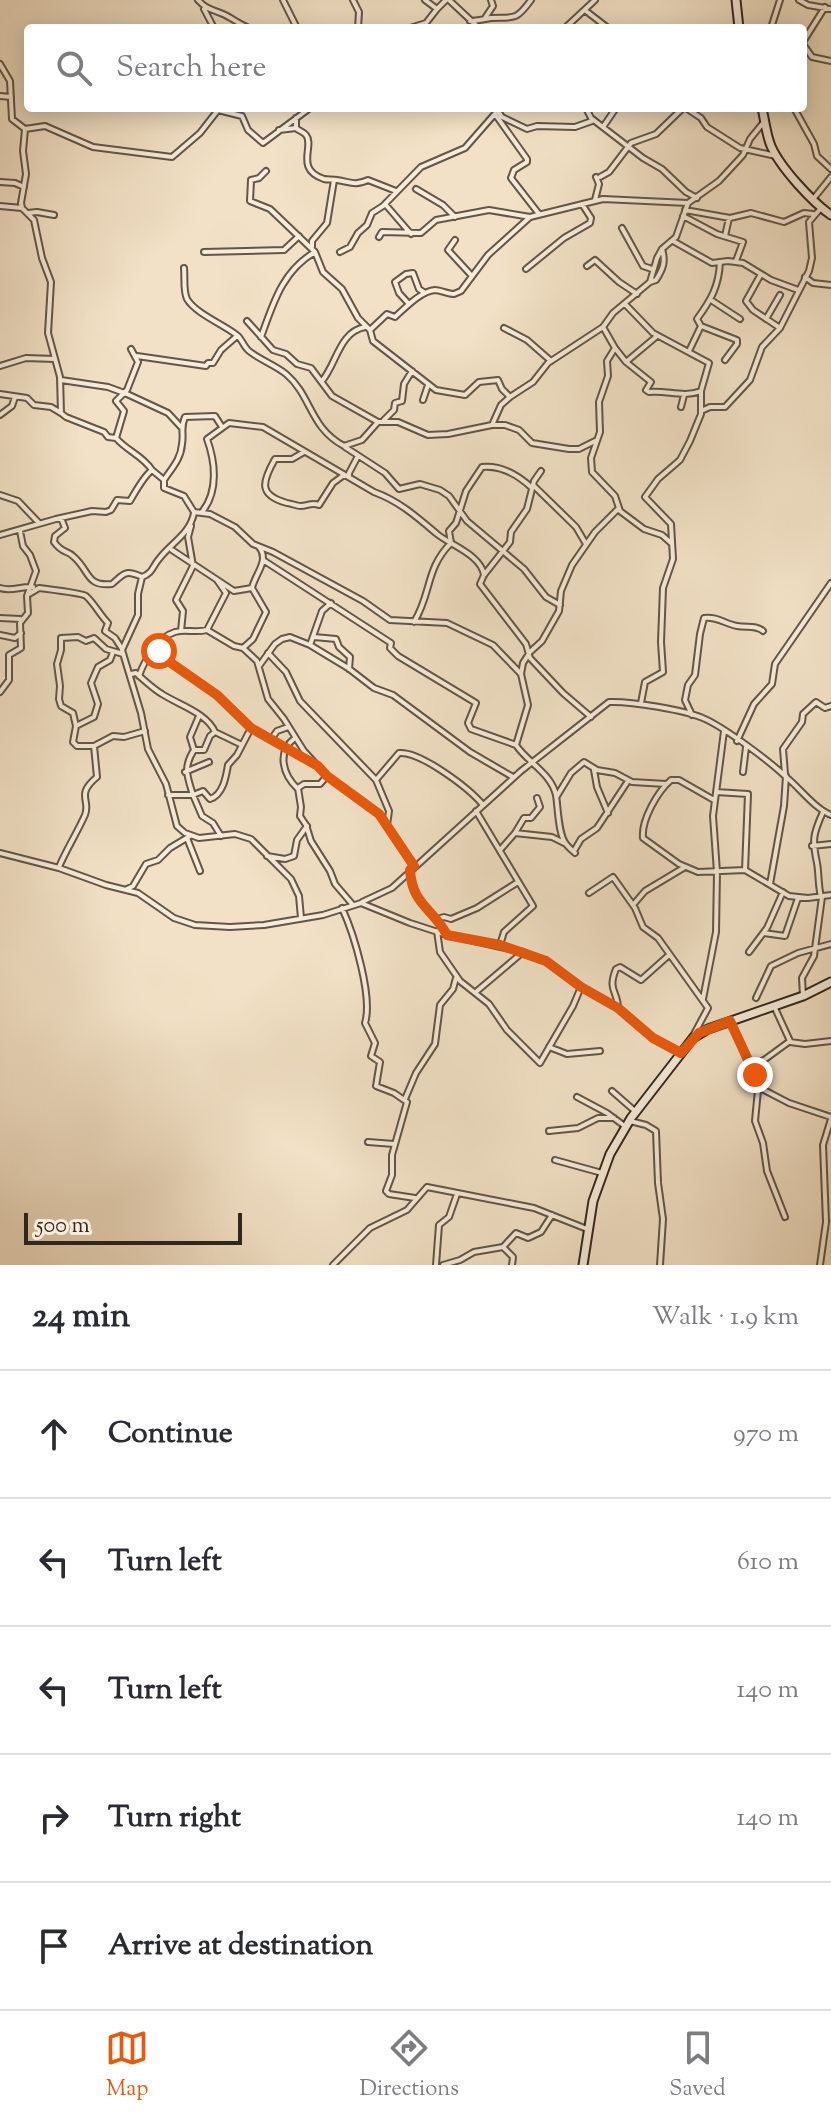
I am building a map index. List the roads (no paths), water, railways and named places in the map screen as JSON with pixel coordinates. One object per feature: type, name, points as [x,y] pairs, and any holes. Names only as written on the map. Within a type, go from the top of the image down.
[{"type":"main road","points":[[736,0],[739,24]]},
{"type":"main road","points":[[764,112],[776,156],[818,211],[831,215]]},
{"type":"main road","points":[[583,1265],[587,1229],[602,1173],[636,1112],[693,1038],[708,1029],[803,996],[831,982]]},
{"type":"street","points":[[198,0],[212,24]]},
{"type":"street","points":[[283,0],[293,24]]},
{"type":"street","points":[[353,0],[359,5],[359,24]]},
{"type":"street","points":[[425,0],[437,9]]},
{"type":"street","points":[[424,24],[447,0],[474,24]]},
{"type":"street","points":[[484,19],[493,6],[491,0]]},
{"type":"street","points":[[470,21],[509,19],[521,13],[531,0]]},
{"type":"street","points":[[570,24],[595,0]]},
{"type":"street","points":[[772,24],[780,0]]},
{"type":"street","points":[[799,0],[808,5],[828,8],[807,37]]},
{"type":"street","points":[[204,7],[240,24]]},
{"type":"street","points":[[586,11],[603,24]]},
{"type":"street","points":[[807,49],[812,57],[831,61]]},
{"type":"street","points":[[0,64],[10,81],[13,121],[25,129],[45,126],[93,147],[172,157],[200,133],[216,112]]},
{"type":"street","points":[[0,96],[11,97]]},
{"type":"street","points":[[227,112],[241,115]]},
{"type":"street","points":[[239,112],[248,130],[262,142],[268,141],[304,112]]},
{"type":"street","points":[[340,252],[350,247],[372,213],[424,164],[467,146],[495,112]]},
{"type":"street","points":[[497,112],[527,129],[537,126],[575,127],[595,121]]},
{"type":"street","points":[[497,112],[527,159],[514,170],[511,178],[539,214]]},
{"type":"street","points":[[589,112],[595,121],[697,198]]},
{"type":"street","points":[[603,127],[613,112]]},
{"type":"street","points":[[595,200],[598,177],[609,172],[628,145],[659,133],[680,112]]},
{"type":"street","points":[[691,112],[701,118],[707,127],[746,150],[776,156]]},
{"type":"street","points":[[796,112],[814,144],[817,156],[831,169]]},
{"type":"street","points":[[296,118],[296,128]]},
{"type":"street","points":[[322,381],[335,363],[347,335],[367,328],[387,314],[395,317],[409,304],[436,290],[444,294],[458,293],[490,253],[530,217],[595,200],[688,203],[716,184],[746,150],[750,139],[765,121]]},
{"type":"street","points":[[279,130],[296,128],[305,133],[308,139],[306,159],[312,172],[326,180],[355,185],[368,180],[396,191]]},
{"type":"street","points":[[22,208],[25,129]]},
{"type":"street","points":[[266,171],[259,178],[251,180],[250,201],[265,205],[314,251]]},
{"type":"street","points":[[812,200],[831,177]]},
{"type":"street","points":[[334,180],[327,223],[312,241],[314,251],[320,268],[342,289],[373,341],[441,392],[465,395],[479,382],[498,380],[510,397]]},
{"type":"street","points":[[0,182],[24,187]]},
{"type":"street","points":[[416,189],[443,205],[455,217]]},
{"type":"street","points":[[650,282],[652,269],[662,249],[672,241],[688,203]]},
{"type":"street","points":[[385,204],[411,234]]},
{"type":"street","points":[[526,269],[564,238],[590,223],[591,218],[582,204]]},
{"type":"street","points":[[0,206],[22,208],[36,224],[42,258],[51,282],[48,333],[61,380],[61,413]]},
{"type":"street","points":[[379,237],[382,232],[421,233],[436,220],[489,210],[530,217]]},
{"type":"street","points":[[684,213],[729,218],[747,213],[784,222],[804,213],[818,211]]},
{"type":"street","points":[[701,411],[710,407],[723,408],[750,380],[762,347],[780,328],[812,262],[808,225],[818,211]]},
{"type":"street","points":[[28,213],[54,215]]},
{"type":"street","points":[[684,213],[725,236],[743,242],[736,261]]},
{"type":"street","points":[[725,236],[729,218]]},
{"type":"street","points":[[622,228],[643,266],[652,269]]},
{"type":"street","points":[[204,252],[284,250],[299,236]]},
{"type":"street","points":[[455,240],[448,250],[472,276]]},
{"type":"street","points":[[672,241],[712,263],[736,261],[798,290]]},
{"type":"street","points":[[492,425],[501,405],[510,397],[533,382],[551,361],[603,327],[610,316],[656,280],[664,267],[662,249]]},
{"type":"street","points":[[261,337],[279,290],[297,264],[314,251]]},
{"type":"street","points":[[587,266],[595,260],[637,294]]},
{"type":"street","points":[[720,262],[717,286],[697,319],[701,326],[737,340],[725,360]]},
{"type":"street","points":[[184,268],[185,294],[190,302],[237,336],[249,351],[287,375],[319,427],[385,473],[399,489],[412,484],[427,485],[449,496],[464,519],[524,569],[546,597],[560,605]]},
{"type":"street","points":[[409,304],[395,285],[406,274],[413,273],[419,289],[427,294]]},
{"type":"street","points":[[761,274],[746,301],[748,306],[780,328]]},
{"type":"street","points":[[805,277],[813,283],[831,285]]},
{"type":"street","points":[[766,319],[780,295]]},
{"type":"street","points":[[711,300],[740,319]]},
{"type":"street","points":[[625,304],[657,336],[709,363],[701,391],[701,411],[682,457],[658,479],[645,497],[671,524],[673,559],[663,588],[663,672],[645,682],[644,700],[640,704]]},
{"type":"street","points":[[247,321],[275,351],[311,368],[339,402],[380,422],[398,422],[428,435],[492,425],[513,427],[532,443],[549,447],[574,449],[596,440]]},
{"type":"street","points":[[689,351],[701,326]]},
{"type":"street","points":[[603,327],[626,362],[651,382],[646,390],[649,392],[665,390],[684,395],[701,391]]},
{"type":"street","points":[[504,328],[527,340],[551,361]]},
{"type":"street","points":[[137,356],[206,366],[213,363],[221,350],[237,336]]},
{"type":"street","points":[[626,362],[657,336]]},
{"type":"street","points":[[615,348],[607,361],[608,376],[599,402],[601,426],[591,458],[592,472],[613,493],[618,509],[644,529],[662,535],[671,544]]},
{"type":"street","points":[[116,438],[124,411],[116,401],[124,394],[138,364],[137,356],[131,349]]},
{"type":"street","points":[[0,366],[4,362],[26,358],[55,359]]},
{"type":"street","points":[[344,446],[362,440],[394,410],[395,403],[402,401],[404,384],[412,371]]},
{"type":"street","points":[[61,380],[108,387],[168,413],[181,427]]},
{"type":"street","points":[[423,400],[428,385]]},
{"type":"street","points":[[0,394],[28,399],[44,408],[51,407],[66,417],[116,438],[164,480]]},
{"type":"street","points":[[681,407],[684,395]]},
{"type":"street","points":[[0,415],[12,405],[15,397]]},
{"type":"street","points":[[181,631],[183,611],[177,598],[193,566],[188,537],[194,512],[184,496],[164,488],[164,480],[174,469],[183,446],[181,427],[185,417],[216,416],[222,427]]},
{"type":"street","points":[[202,512],[213,484],[215,463],[207,440],[231,422],[259,426],[398,503],[470,555],[483,569],[484,575]]},
{"type":"street","points":[[304,452],[292,459],[275,459],[266,479],[267,492],[272,499],[298,507],[312,503],[319,505],[333,483],[347,476],[358,456]]},
{"type":"street","points":[[414,622],[427,593],[434,564],[451,543],[449,531],[456,523],[466,491],[484,465],[513,473],[533,487],[576,527],[586,544]]},
{"type":"street","points":[[0,535],[92,511],[104,513],[111,510],[117,500],[129,502],[135,489],[142,485],[152,470]]},
{"type":"street","points":[[541,471],[527,509],[513,527],[511,540],[480,582],[482,589],[526,644],[528,654],[563,693],[591,717]]},
{"type":"street","points":[[0,495],[16,499],[39,523]]},
{"type":"street","points":[[521,674],[528,654],[542,641],[560,605],[563,585],[586,544],[618,509]]},
{"type":"street","points":[[194,512],[202,512],[235,527],[259,547],[264,554],[263,560],[252,588]]},
{"type":"street","points":[[61,518],[65,528],[55,536],[54,542],[62,552],[73,556],[94,583],[100,586],[112,584],[119,575],[127,573],[142,577],[151,573],[160,557],[171,549],[192,521]]},
{"type":"street","points":[[0,692],[9,678],[9,655],[20,650],[20,623],[28,613],[27,596],[36,571],[23,546],[20,530]]},
{"type":"street","points":[[259,547],[367,603],[386,620],[445,622],[490,642],[521,674],[528,705],[516,745]]},
{"type":"street","points":[[171,549],[236,592],[252,588]]},
{"type":"street","points":[[263,560],[391,643],[390,648],[398,656],[476,703],[468,723],[470,728],[516,745],[542,771],[557,796]]},
{"type":"street","points":[[139,676],[156,647],[172,633],[207,630],[226,593],[213,576]]},
{"type":"street","points":[[122,652],[138,615],[142,577]]},
{"type":"street","points":[[737,741],[754,704],[772,684],[774,666],[831,583]]},
{"type":"street","points":[[0,588],[10,591],[30,587],[66,594],[77,592],[86,597],[108,623],[105,631],[115,638],[130,674],[148,749],[165,781],[177,826],[189,837],[200,871]]},
{"type":"street","points":[[27,596],[39,588]]},
{"type":"street","points":[[243,648],[252,640],[266,612],[252,588]]},
{"type":"street","points":[[310,645],[322,611],[331,603]]},
{"type":"street","points":[[0,618],[23,619]]},
{"type":"street","points":[[692,715],[685,703],[688,686],[695,675],[704,618],[757,627],[763,631]]},
{"type":"street","points":[[207,630],[243,648],[259,666],[268,699],[295,738],[327,776],[379,814],[412,868],[413,890],[447,935]]},
{"type":"street","points":[[0,635],[15,638],[21,633]]},
{"type":"street","points":[[122,652],[113,652],[94,638],[86,641],[78,637],[61,638],[57,664],[61,706],[73,713],[76,726],[73,742],[77,746],[94,746],[113,736],[124,737],[145,731]]},
{"type":"street","points":[[259,666],[277,643],[288,637],[310,645],[372,687],[393,695],[474,755],[513,777]]},
{"type":"street","points":[[314,637],[335,638],[339,647],[350,657],[349,669]]},
{"type":"street","points":[[156,647],[161,656],[236,711],[251,728],[318,766]]},
{"type":"street","points":[[76,726],[94,717],[98,705],[91,683],[98,667],[110,660],[113,652]]},
{"type":"street","points":[[268,653],[286,672],[300,701],[376,780],[388,809],[386,823]]},
{"type":"street","points":[[130,674],[135,673],[214,727],[215,732],[242,745]]},
{"type":"street","points":[[0,853],[127,889],[174,918],[195,925],[252,926],[323,915],[389,891],[513,777],[609,702],[640,704],[706,720],[786,776],[823,812],[831,815]]},
{"type":"street","points":[[770,884],[784,806],[786,776],[783,749],[801,724],[803,714],[816,702],[825,708],[831,706]]},
{"type":"street","points":[[194,750],[190,737],[199,716]]},
{"type":"street","points":[[272,738],[277,731],[288,727]]},
{"type":"street","points":[[168,795],[193,795],[202,791],[209,799],[216,796],[227,777],[228,765],[251,728]]},
{"type":"street","points":[[703,999],[715,943],[717,872],[713,851],[714,800],[724,731]]},
{"type":"street","points":[[194,750],[204,750],[215,732]]},
{"type":"street","points":[[285,746],[295,738]]},
{"type":"street","points":[[59,868],[85,815],[84,797],[89,784],[97,777],[94,746]]},
{"type":"street","points":[[285,746],[285,771],[298,789],[300,816],[335,884],[353,905]]},
{"type":"street","points":[[743,772],[746,747]]},
{"type":"street","points":[[194,750],[186,762],[185,772],[202,816],[213,823],[221,836]]},
{"type":"street","points":[[376,780],[403,752],[441,768],[483,805]]},
{"type":"street","points":[[185,772],[209,762]]},
{"type":"street","points":[[566,844],[560,827],[561,817],[555,805],[557,796],[578,765],[585,762],[628,780],[666,784],[677,779],[714,800]]},
{"type":"street","points":[[594,768],[597,787],[608,813]]},
{"type":"street","points":[[298,789],[304,784],[321,784],[327,776]]},
{"type":"street","points":[[515,833],[552,837],[575,852],[581,839],[595,831],[628,780]]},
{"type":"street","points":[[666,784],[644,825],[643,835],[645,840],[685,867],[698,872],[745,870],[799,898],[831,895]]},
{"type":"street","points":[[716,792],[748,794],[745,870]]},
{"type":"street","points":[[501,849],[524,818],[531,818],[540,807],[537,798]]},
{"type":"street","points":[[476,811],[533,907],[504,932],[500,945]]},
{"type":"street","points":[[803,996],[802,978],[813,959],[822,897],[812,846],[823,812]]},
{"type":"street","points":[[266,856],[281,859],[294,856],[297,840],[307,826]]},
{"type":"street","points":[[127,889],[134,884],[146,864],[158,860],[170,848],[189,837],[235,834],[251,839],[291,879],[299,896],[301,918]]},
{"type":"street","points":[[812,846],[831,844]]},
{"type":"street","points":[[633,905],[645,891],[685,867]]},
{"type":"street","points":[[589,893],[612,876],[633,905],[643,927],[656,936],[703,999],[708,1008],[693,1038]]},
{"type":"street","points":[[437,919],[445,917],[450,920],[475,910],[518,882]]},
{"type":"street","points":[[749,952],[764,933],[783,892]]},
{"type":"street","points":[[764,933],[785,936],[799,898]]},
{"type":"street","points":[[361,903],[447,935],[500,945],[546,961],[581,987],[618,1008],[653,1038],[681,1053]]},
{"type":"street","points":[[342,908],[366,987],[369,1010],[365,1023],[375,1043],[371,1056],[380,1062],[376,1087],[405,1100]]},
{"type":"street","points":[[437,931],[440,952],[456,976],[490,1005],[507,1030],[540,1063],[581,987]]},
{"type":"street","points":[[756,998],[771,966],[798,953],[831,944]]},
{"type":"street","points":[[477,993],[479,988],[523,952]]},
{"type":"street","points":[[618,1008],[612,983],[618,968],[642,980],[669,955]]},
{"type":"street","points":[[415,1198],[386,1191],[392,1175],[391,1159],[407,1102],[405,1100],[416,1073],[435,1044],[440,1005],[453,989],[456,976]]},
{"type":"street","points":[[774,1006],[790,1042]]},
{"type":"street","points":[[730,1021],[758,1087],[755,1121],[763,1143],[767,1171],[785,1217]]},
{"type":"street","points":[[751,1065],[790,1042],[831,1041]]},
{"type":"street","points":[[549,1047],[567,1054],[600,1051]]},
{"type":"street","points":[[758,1087],[789,1103],[831,1118],[823,1145],[826,1222],[820,1265]]},
{"type":"street","points":[[612,1091],[636,1112]]},
{"type":"street","points":[[577,1097],[614,1118],[628,1124],[646,1125],[656,1131],[663,1219],[660,1265]]},
{"type":"street","points":[[549,1131],[578,1128],[598,1118],[614,1118]]},
{"type":"street","points":[[368,1142],[394,1144]]},
{"type":"street","points":[[555,1160],[602,1173]]},
{"type":"street","points":[[333,1265],[370,1228],[405,1211],[429,1186],[534,1208],[587,1229]]},
{"type":"street","points":[[824,1189],[831,1188]]},
{"type":"street","points":[[436,1265],[439,1225],[449,1217],[457,1194]]},
{"type":"street","points":[[443,1265],[474,1252],[503,1247],[516,1233],[528,1238],[541,1232],[552,1215]]},
{"type":"street","points":[[503,1247],[513,1257],[512,1265]]}]
